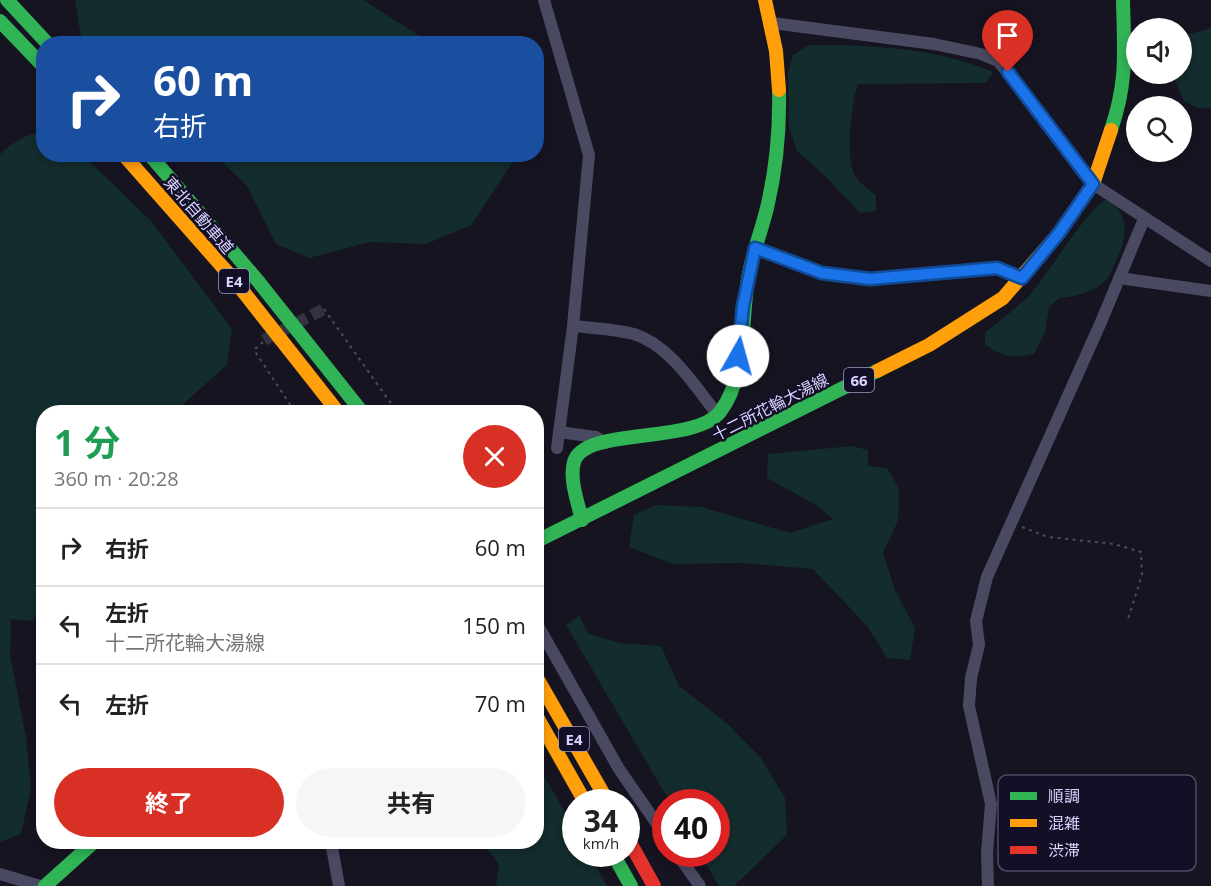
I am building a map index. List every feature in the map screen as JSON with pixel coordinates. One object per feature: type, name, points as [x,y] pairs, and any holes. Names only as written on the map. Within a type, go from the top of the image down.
[{"type":"main road","points":[[7,0],[41,36]]},
{"type":"main road","points":[[582,520],[573,468],[574,458],[584,449],[700,426],[718,415],[728,397],[735,375],[743,306],[755,248],[767,208],[780,129],[772,22],[765,0]]},
{"type":"main road","name":"十二所花輪大湯線","points":[[544,538],[929,345],[1003,298],[1059,233],[1093,184],[1121,100],[1125,76],[1124,0]]},
{"type":"main road","points":[[0,21],[36,59]]},
{"type":"main road","name":"東北自動車道","points":[[130,162],[212,254],[298,358],[333,405]]},
{"type":"main road","name":"東北自動車道","points":[[156,162],[227,241],[357,405]]},
{"type":"main road","name":"E4","points":[[544,690],[601,789]]},
{"type":"main road","name":"E4","points":[[544,729],[578,789]]},
{"type":"main road","points":[[45,886],[86,849]]},
{"type":"main road","points":[[640,861],[654,886]]},
{"type":"main road","points":[[620,867],[631,886]]},
{"type":"street","points":[[544,0],[590,155],[573,326],[557,448]]},
{"type":"street","points":[[772,22],[934,44],[981,54],[998,61],[1093,184],[1211,261]]},
{"type":"street","points":[[988,886],[987,853],[991,804],[969,706],[971,678],[979,645],[976,621],[987,577],[1144,219]]},
{"type":"street","points":[[755,248],[822,273],[870,279],[997,268],[1022,278]]},
{"type":"street","points":[[1119,278],[1211,291]]},
{"type":"street","points":[[573,326],[636,335],[656,347],[679,368],[718,415]]},
{"type":"street","points":[[559,432],[596,437],[606,443]]},
{"type":"street","points":[[544,636],[619,769],[652,817]]},
{"type":"street","points":[[332,849],[339,886]]},
{"type":"street","points":[[686,867],[700,886]]},
{"type":"street","points":[[0,874],[40,886]]},
{"type":"path","points":[[324,309],[392,405]]},
{"type":"path","points":[[264,340],[254,350],[290,405]]},
{"type":"path","points":[[1011,522],[1048,537],[1114,544],[1141,552],[1142,575],[1128,619]]},
{"type":"green space","points":[[75,0],[363,0],[420,36],[81,36]]},
{"type":"green space","points":[[1211,28],[1211,108],[1198,108],[1192,105],[1192,96],[1182,96],[1176,84],[1192,84],[1192,33]]},
{"type":"green space","points":[[809,45],[879,47],[925,52],[993,72],[986,83],[858,84],[850,130],[850,156],[857,179],[876,195],[876,211],[860,213],[823,174],[797,151],[789,127],[788,73],[793,55]]},
{"type":"green space","points":[[36,133],[36,162],[90,162],[151,221],[232,329],[227,365],[182,405],[36,405],[36,616],[32,621],[11,619],[10,654],[26,738],[31,787],[21,834],[0,842],[0,154],[25,136]]},
{"type":"green space","points":[[222,162],[513,162],[471,225],[426,244],[370,242],[309,258],[276,244],[247,186]]},
{"type":"green space","points":[[1105,200],[1120,212],[1125,228],[1122,246],[1107,278],[1090,291],[1059,298],[1049,307],[1045,332],[1034,354],[1008,356],[996,352],[985,344],[985,333],[1034,290],[1079,227]]},
{"type":"green space","points":[[852,446],[868,450],[868,466],[887,468],[899,488],[898,521],[883,553],[895,590],[915,628],[910,660],[887,658],[868,627],[813,569],[743,563],[673,564],[629,547],[634,515],[656,505],[702,507],[790,533],[833,519],[816,505],[767,478],[768,454]]},
{"type":"green space","points":[[579,616],[589,634],[620,643],[661,646],[679,686],[728,724],[761,758],[785,798],[787,835],[734,886],[719,886],[708,867],[730,867],[730,789],[662,789],[566,625]]},
{"type":"green space","points":[[544,776],[562,807],[562,867],[596,867],[607,886],[496,886],[499,864],[487,849],[544,849]]},
{"type":"tunnel","points":[[264,340],[324,309]]},
{"type":"traffic: fast","points":[[7,0],[41,36]]},
{"type":"traffic: fast","points":[[1111,130],[1123,80],[1123,0]]},
{"type":"traffic: fast","points":[[0,21],[36,59]]},
{"type":"traffic: fast","points":[[582,520],[573,476],[574,462],[582,451],[597,444],[618,439],[688,429],[707,422],[720,412],[729,398],[742,348],[750,270],[773,179],[778,135],[779,90]]},
{"type":"traffic: fast","points":[[156,162],[258,281],[356,405]]},
{"type":"traffic: fast","points":[[544,538],[877,371]]},
{"type":"traffic: fast","points":[[45,886],[86,849]]},
{"type":"traffic: fast","points":[[620,867],[631,886]]},
{"type":"traffic: slow","points":[[765,0],[776,51],[779,90]]},
{"type":"traffic: slow","points":[[877,371],[929,345],[1003,298],[1059,233],[1093,184],[1111,130]]},
{"type":"traffic: slow","points":[[130,162],[234,280],[332,405]]},
{"type":"traffic: slow","points":[[544,690],[601,789]]},
{"type":"traffic: slow","points":[[544,729],[578,789]]},
{"type":"traffic: jam","points":[[640,861],[654,886]]},
{"type":"route","points":[[738,356],[743,306],[755,248],[822,273],[870,279],[997,268],[1022,278],[1029,271],[1093,184],[1008,72]]}]
